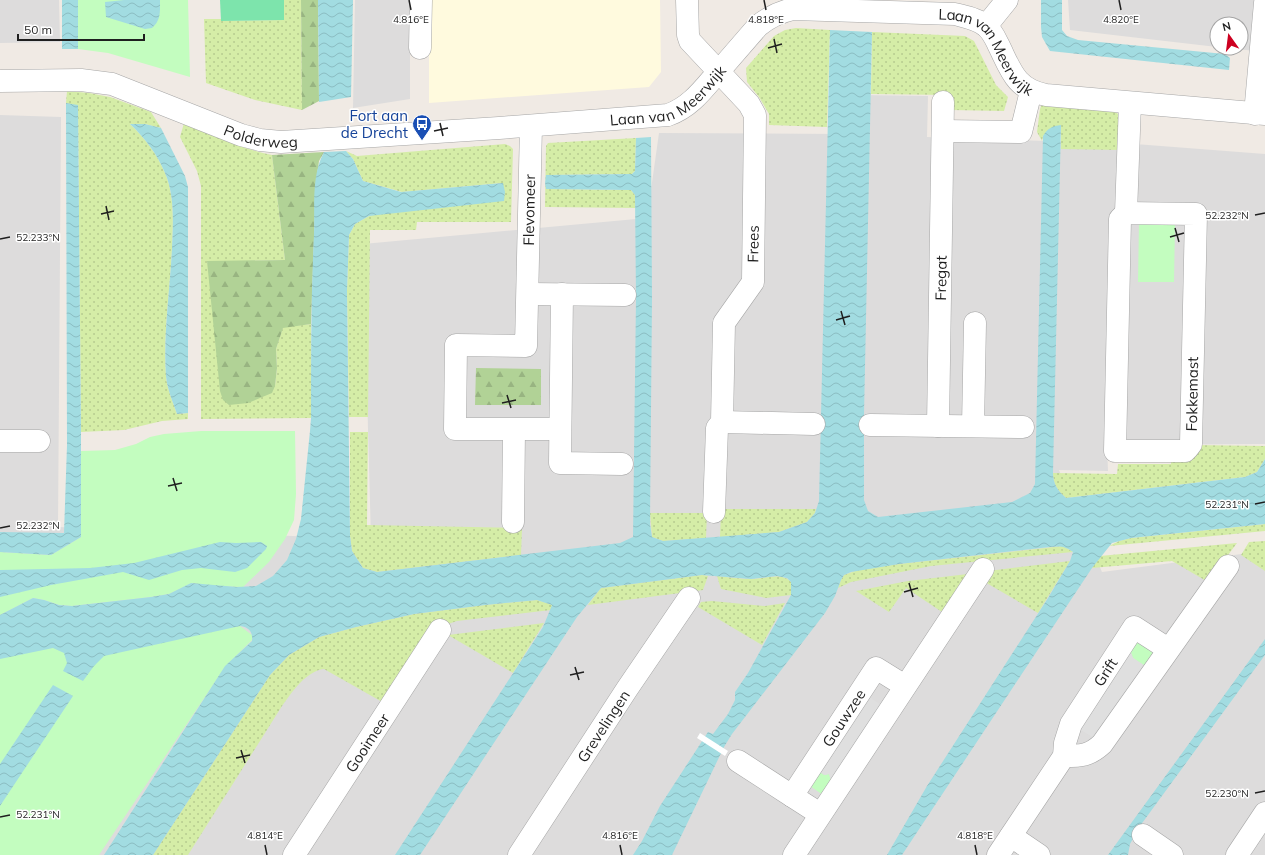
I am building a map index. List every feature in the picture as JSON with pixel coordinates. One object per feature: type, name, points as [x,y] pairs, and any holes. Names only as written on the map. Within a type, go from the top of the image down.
[{"type":"street","points":[[420,48],[421,0]]},
{"type":"street","name":"Frees","points":[[687,0],[688,35],[690,41],[749,104],[755,115],[752,282],[724,323],[722,422],[717,428],[714,512]]},
{"type":"street","points":[[986,26],[1007,0]]},
{"type":"street","points":[[1260,114],[1265,3]]},
{"type":"street","name":"Laan van Meerwijk","points":[[531,126],[668,115],[678,111],[700,94],[762,22],[779,12],[792,9],[955,14],[969,17],[986,26],[993,34],[1014,78],[1031,91],[1046,95],[1260,114]]},
{"type":"street","name":"Polderweg","points":[[0,81],[81,80],[112,84],[241,135],[260,140],[281,142],[531,126]]},
{"type":"street","points":[[943,131],[1021,132],[1031,91]]},
{"type":"street","name":"Fregat","points":[[938,426],[943,102]]},
{"type":"street","name":"Fokkemast","points":[[1126,213],[1196,214],[1191,444],[1185,451],[1115,450],[1120,219],[1126,213],[1130,103]]},
{"type":"street","name":"Flevomeer","points":[[531,126],[526,346],[456,345],[455,429],[560,429]]},
{"type":"street","points":[[528,294],[625,296]]},
{"type":"street","points":[[562,294],[560,463],[622,464]]},
{"type":"street","points":[[973,426],[975,323]]},
{"type":"street","points":[[722,422],[814,424]]},
{"type":"street","points":[[870,425],[1023,427]]},
{"type":"street","points":[[513,522],[514,430]]},
{"type":"street","points":[[0,441],[39,441]]},
{"type":"street","points":[[1064,756],[1081,756],[1093,752],[1102,744],[1228,566]]},
{"type":"street","points":[[794,855],[983,569]]},
{"type":"street","name":"Grevelingen","points":[[518,855],[627,689],[689,598]]},
{"type":"street","name":"Grift","points":[[998,855],[1064,756],[1065,743],[1071,724],[1134,627],[1168,649]]},
{"type":"street","name":"Gooimeer","points":[[294,855],[440,630]]},
{"type":"street","name":"Gouwzee","points":[[792,796],[876,668],[905,686]]},
{"type":"street","points":[[738,761],[820,814]]},
{"type":"street","points":[[1237,855],[1265,814]]},
{"type":"street","points":[[1143,835],[1172,855]]},
{"type":"street","points":[[1012,836],[1039,855]]},
{"type":"shaded area","points":[[0,0],[59,0],[60,42],[0,43]]},
{"type":"shaded area","points":[[355,0],[410,0],[410,99],[353,108]]},
{"type":"shaded area","points":[[429,0],[660,0],[661,72],[649,87],[429,103]]},
{"type":"shaded area","points":[[1068,0],[1265,0],[1265,52],[1249,50],[1249,16],[1209,16],[1209,46],[1070,30]]},
{"type":"shaded area","points":[[859,95],[928,96],[927,137],[1135,144],[1265,154],[1265,444],[1107,445],[1108,471],[1059,470],[1102,572],[1265,551],[1265,855],[39,855],[0,623],[0,115],[61,117],[58,527],[371,539],[363,244],[647,218],[659,133],[842,134]]},
{"type":"shaded area","points":[[1128,645],[1133,658],[1153,671],[1093,743],[1091,736],[1071,724]]},
{"type":"shaded area","points":[[869,692],[871,698],[889,710],[832,783],[829,774],[825,775],[811,766]]},
{"type":"green space","points":[[78,0],[188,0],[190,77],[108,53],[78,49]]},
{"type":"green space","points":[[220,0],[284,0],[284,20],[221,21]]},
{"type":"green space","points":[[284,0],[301,0],[302,110],[255,100],[206,83],[204,19],[221,19],[221,21],[284,20]]},
{"type":"green space","points":[[301,0],[318,0],[319,101],[302,110]]},
{"type":"green space","points":[[796,28],[830,30],[827,127],[769,125],[769,114],[759,97],[747,82],[746,68],[774,36],[785,30]]},
{"type":"green space","points":[[872,32],[965,36],[974,41],[996,85],[1008,97],[1004,111],[951,110],[950,95],[871,94]]},
{"type":"green space","points":[[67,91],[110,97],[151,112],[161,128],[145,124],[130,124],[146,141],[158,159],[168,182],[172,201],[173,230],[166,328],[166,376],[169,391],[177,414],[188,413],[188,419],[162,421],[124,430],[81,432],[78,106],[66,103]]},
{"type":"green space","points":[[1042,104],[1108,110],[1117,113],[1121,118],[1121,150],[1061,149],[1061,125],[1043,136],[1042,141],[1037,132]]},
{"type":"green space","points":[[184,123],[238,145],[272,155],[285,260],[207,262],[275,386],[277,368],[276,349],[283,327],[311,324],[311,418],[201,419],[201,186],[197,171],[180,137]]},
{"type":"green space","points":[[636,138],[635,171],[632,174],[547,175],[545,181],[546,146],[548,143]]},
{"type":"green space","points":[[505,144],[513,149],[511,222],[417,222],[416,230],[370,230],[368,417],[349,417],[347,291],[349,235],[355,224],[369,216],[503,183],[402,192],[363,181],[353,159],[346,151],[357,156]]},
{"type":"green space","points":[[324,152],[319,161],[316,182],[311,324],[283,328],[276,349],[277,368],[275,386],[272,393],[248,403],[229,405],[223,400],[220,391],[207,261],[285,260],[272,155]]},
{"type":"green space","points":[[545,184],[547,189],[631,190],[635,195],[635,208],[545,207]]},
{"type":"green space","points":[[1139,223],[1175,224],[1174,282],[1138,282]]},
{"type":"green space","points":[[476,368],[541,369],[541,405],[475,405]]},
{"type":"green space","points":[[201,431],[295,431],[296,494],[294,520],[285,539],[269,562],[243,587],[210,586],[192,583],[169,594],[72,606],[59,605],[33,598],[0,615],[0,552],[51,555],[81,537],[81,451],[115,450],[136,444],[150,437],[164,434]]},
{"type":"green space","points":[[350,432],[368,432],[367,525],[522,528],[521,555],[377,572],[363,568],[352,551],[350,536]]},
{"type":"green space","points":[[1193,445],[1265,446],[1265,459],[1257,472],[1245,477],[1066,498],[1058,490],[1054,481],[1053,473],[1117,474],[1118,464],[1171,464],[1171,454]]},
{"type":"green space","points":[[721,509],[816,509],[815,513],[807,522],[779,532],[720,537]]},
{"type":"green space","points":[[650,513],[707,513],[706,538],[663,541],[652,537]]},
{"type":"green space","points":[[1265,524],[1265,531],[1109,546],[1119,541],[1131,538]]},
{"type":"green space","points":[[1265,541],[1265,571],[1241,555],[1249,542]]},
{"type":"green space","points":[[1237,543],[1208,582],[1172,561],[1092,568],[1100,556]]},
{"type":"green space","points":[[1063,546],[1073,552],[931,566],[851,582],[838,588],[844,575],[858,570]]},
{"type":"green space","points":[[1070,561],[1038,613],[983,581],[988,571]]},
{"type":"green space","points":[[968,574],[942,612],[906,588],[889,612],[856,591],[908,581]]},
{"type":"green space","points":[[702,575],[708,576],[703,590],[588,605],[601,588]]},
{"type":"green space","points":[[717,576],[748,579],[783,577],[791,582],[791,595],[766,598],[721,589]]},
{"type":"green space","points":[[537,600],[553,605],[551,610],[457,621],[439,627],[384,703],[324,669],[311,674],[300,683],[282,706],[188,855],[153,855],[270,675],[289,655],[319,637],[414,614]]},
{"type":"green space","points":[[712,601],[765,606],[785,603],[762,645],[698,607],[701,602]]},
{"type":"green space","points":[[544,623],[513,673],[448,635]]},
{"type":"green space","points":[[240,626],[252,635],[252,640],[225,667],[99,855],[0,855],[0,654]]},
{"type":"green space","points":[[1133,640],[1156,653],[1148,668],[1133,658],[1128,645]]},
{"type":"green space","points":[[818,771],[824,775],[829,774],[832,783],[823,795],[810,786]]},
{"type":"water","points":[[62,0],[78,0],[78,49],[62,49]]},
{"type":"water","points":[[124,0],[160,0],[159,16],[155,25],[152,28],[145,29],[106,17],[105,2]]},
{"type":"water","points":[[318,0],[353,0],[351,97],[319,102]]},
{"type":"water","points":[[1041,0],[1062,0],[1062,30],[1067,36],[1078,40],[1209,52],[1209,56],[1228,56],[1230,58],[1229,70],[1050,51],[1042,37]]},
{"type":"water","points":[[830,30],[872,32],[864,415],[864,500],[868,511],[878,517],[1012,502],[1030,493],[1035,484],[1043,136],[1050,128],[1061,125],[1053,473],[1056,487],[1066,498],[1245,477],[1257,472],[1265,459],[1265,524],[1131,538],[1112,543],[1092,568],[902,855],[887,855],[927,786],[1048,598],[1070,561],[1073,552],[1065,548],[1050,547],[899,564],[851,572],[844,575],[835,596],[825,613],[732,734],[724,747],[672,855],[633,855],[660,806],[708,732],[713,734],[728,714],[735,700],[735,692],[748,673],[791,595],[791,582],[787,578],[777,576],[751,579],[702,575],[601,588],[577,617],[420,855],[395,855],[543,627],[552,605],[537,600],[414,614],[319,637],[289,655],[270,675],[153,855],[104,855],[225,666],[252,641],[250,630],[240,626],[104,656],[94,666],[83,681],[63,671],[67,663],[64,653],[53,648],[0,659],[0,615],[33,598],[59,605],[72,606],[169,594],[191,583],[237,587],[256,586],[273,576],[287,560],[296,539],[301,519],[310,431],[314,192],[317,171],[324,152],[346,151],[353,159],[363,181],[401,192],[503,183],[505,192],[504,201],[369,216],[355,224],[349,235],[347,291],[350,536],[352,551],[363,568],[377,572],[620,543],[633,537],[636,298],[635,195],[631,190],[546,189],[545,183],[546,175],[632,174],[635,171],[636,138],[651,137],[652,299],[650,524],[652,537],[663,541],[779,532],[807,522],[815,513],[819,501]]},
{"type":"water","points":[[66,103],[78,105],[81,537],[51,555],[0,552],[0,532],[64,533],[67,445]]},
{"type":"water","points":[[130,124],[145,124],[161,128],[185,176],[188,187],[188,413],[177,414],[169,391],[166,376],[166,329],[173,229],[173,210],[170,191],[165,173],[158,159],[146,141]]},
{"type":"water","points":[[220,542],[261,542],[267,546],[266,549],[247,568],[235,572],[201,568],[182,570],[149,580],[123,572],[51,585],[0,597],[0,570],[90,568],[134,563]]},
{"type":"water","points":[[1265,639],[1265,655],[1140,826],[1130,844],[1128,855],[1108,855]]},
{"type":"water","points":[[53,685],[73,696],[0,806],[0,764]]},
{"type":"pier","points":[[700,733],[728,751],[725,756],[697,738]]},
{"type":"place","name":"Fort aan de Drecht","points":[[422,141]]}]
